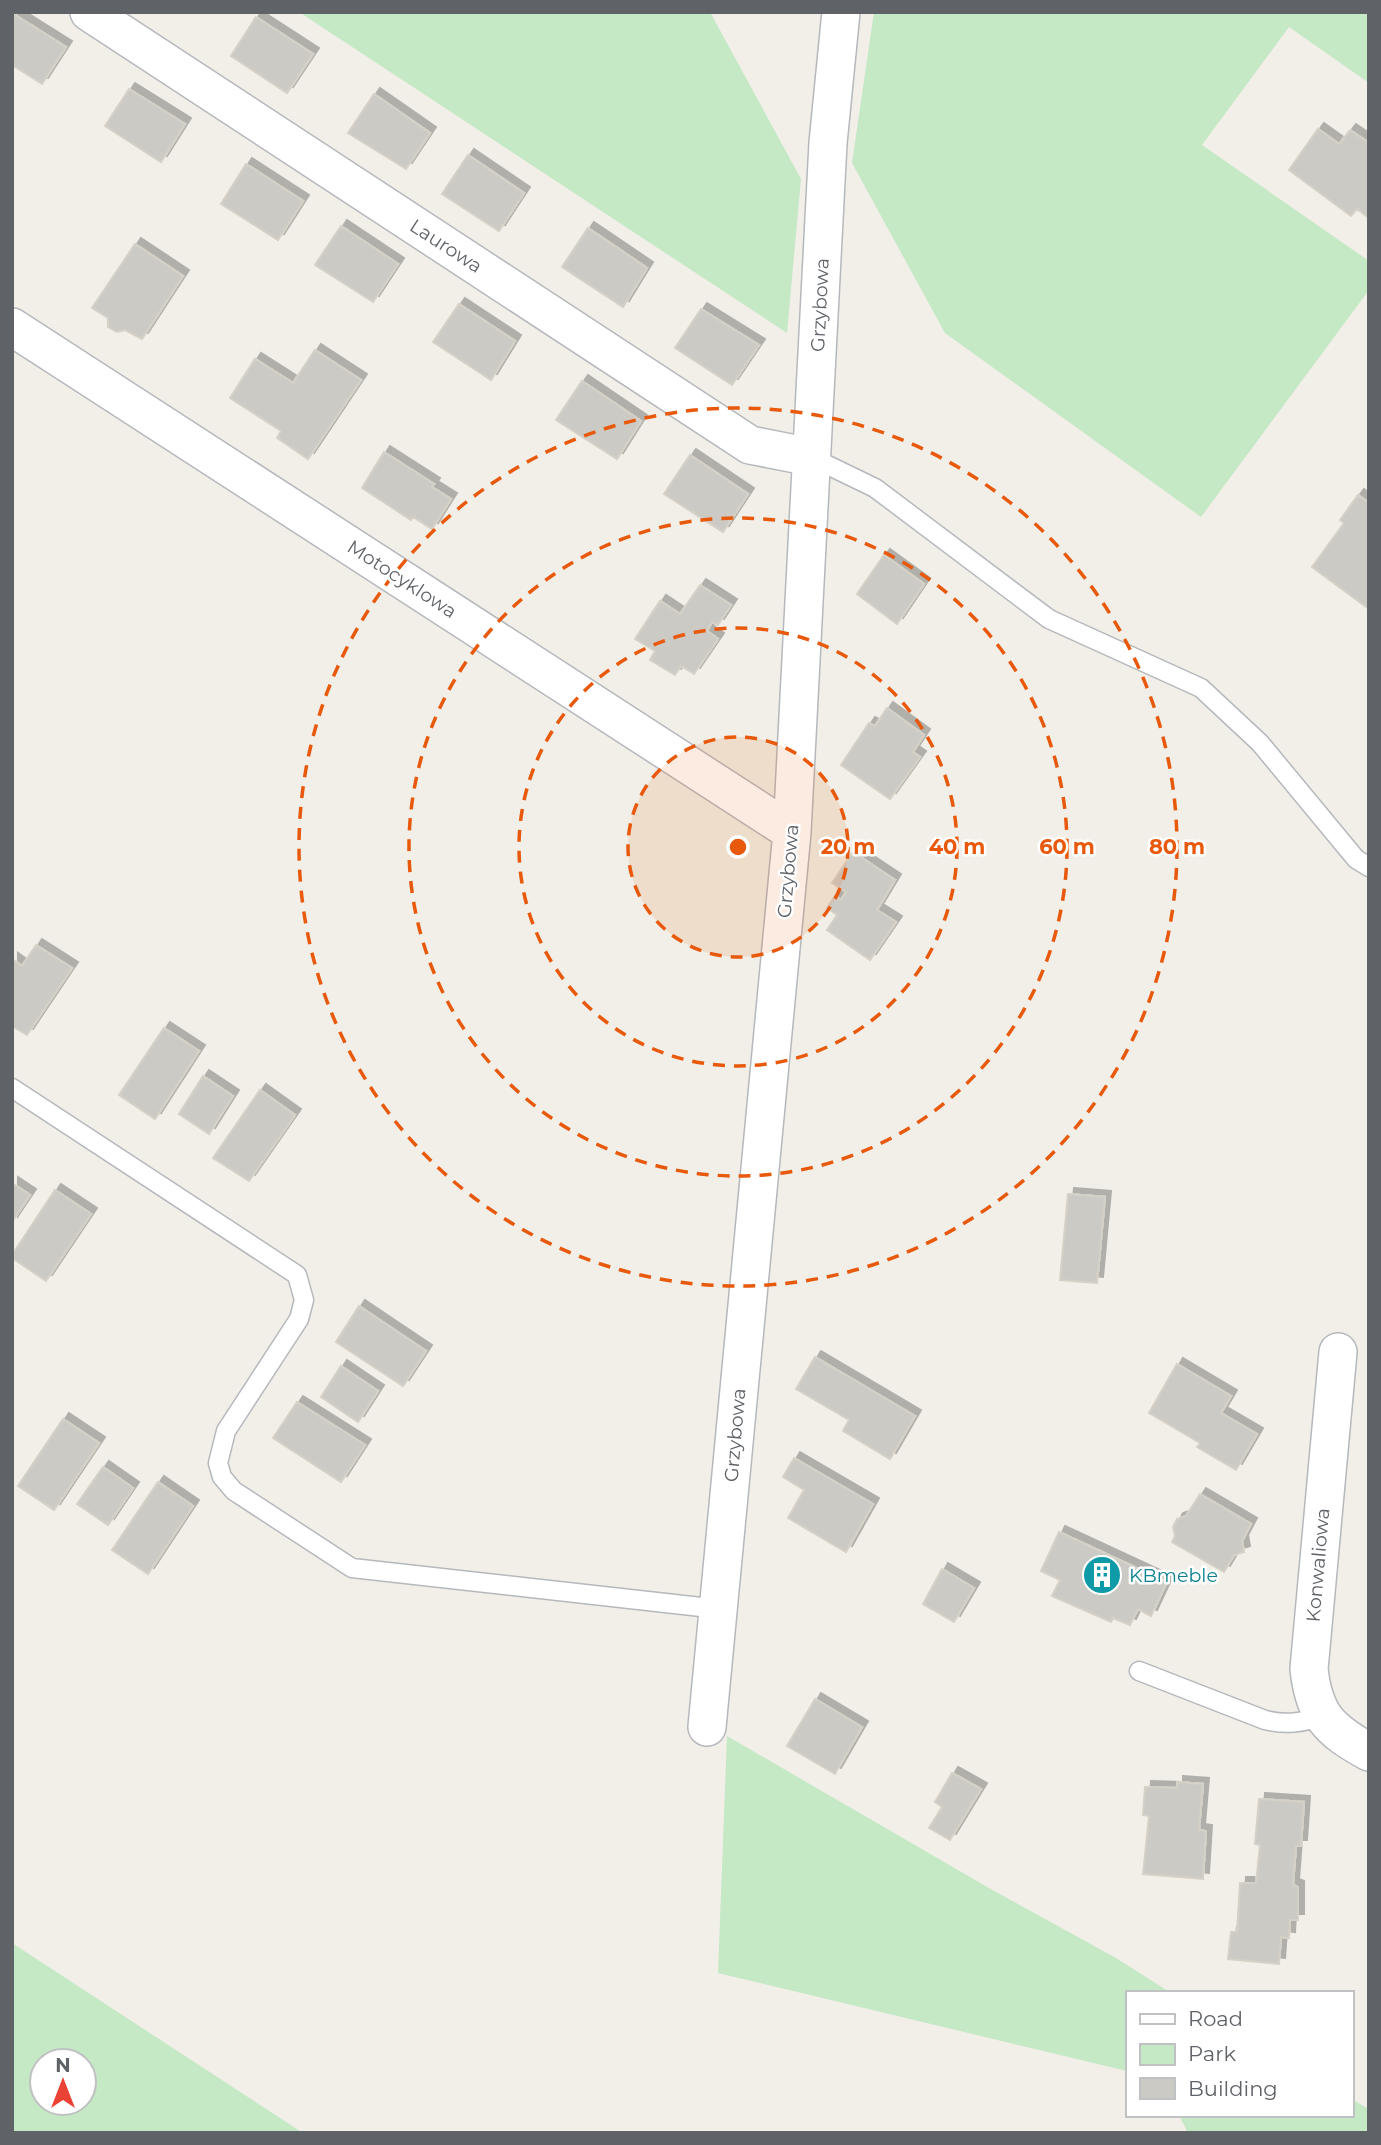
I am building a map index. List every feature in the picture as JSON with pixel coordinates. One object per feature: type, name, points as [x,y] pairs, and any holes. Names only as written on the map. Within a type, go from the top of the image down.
[{"type":"street","name":"Laurowa","points":[[89,12],[750,445],[811,457]]},
{"type":"street","name":"Grzybowa","points":[[707,1727],[792,832],[828,143],[841,12]]},
{"type":"street","name":"Motocyklowa","points":[[12,327],[792,832]]},
{"type":"street","name":"Konwaliowa","points":[[1338,1352],[1309,1669],[1311,1693],[1322,1716],[1342,1737],[1369,1752]]},
{"type":"lane","points":[[811,457],[875,488],[1049,619],[1201,688],[1260,743],[1356,859],[1369,867]]},
{"type":"lane","points":[[12,1088],[297,1275],[304,1300],[299,1319],[226,1431],[218,1463],[222,1477],[234,1491],[352,1567],[719,1609]]},
{"type":"lane","points":[[1139,1671],[1273,1722],[1301,1723],[1322,1716]]},
{"type":"green space","points":[[299,12],[710,12],[801,179],[787,333]]},
{"type":"green space","points":[[874,12],[1369,12],[1369,83],[1289,27],[1202,145],[1369,261],[1369,290],[1201,517],[945,333],[852,163]]},
{"type":"green space","points":[[727,1736],[989,1888],[1116,1958],[1168,1991],[1126,1991],[1126,2071],[718,1973]]},
{"type":"green space","points":[[12,1943],[303,2133],[12,2133]]},
{"type":"green space","points":[[1353,2100],[1369,2109],[1369,2133],[1188,2133],[1180,2117],[1353,2117]]},
{"type":"building","points":[[12,13],[66,47],[42,84],[12,65]]},
{"type":"building","points":[[256,17],[313,54],[287,93],[231,56]]},
{"type":"building","points":[[129,89],[185,124],[161,162],[105,126]]},
{"type":"building","points":[[374,94],[430,133],[406,169],[348,133]]},
{"type":"building","points":[[1318,129],[1339,144],[1350,130],[1369,143],[1369,218],[1357,209],[1351,216],[1289,170]]},
{"type":"building","points":[[468,155],[524,193],[499,231],[442,194]]},
{"type":"building","points":[[246,164],[303,201],[278,240],[221,204]]},
{"type":"building","points":[[341,226],[398,264],[373,302],[315,265]]},
{"type":"building","points":[[588,228],[647,268],[623,307],[562,267]]},
{"type":"building","points":[[135,244],[183,276],[142,339],[125,330],[117,332],[108,327],[108,318],[92,308]]},
{"type":"building","points":[[459,304],[515,341],[491,380],[433,342]]},
{"type":"building","points":[[701,309],[759,345],[732,385],[675,348]]},
{"type":"building","points":[[315,350],[361,380],[308,459],[277,438],[281,431],[230,398],[255,359],[293,383]]},
{"type":"building","points":[[582,381],[641,421],[617,459],[556,420]]},
{"type":"building","points":[[384,452],[434,484],[432,487],[451,499],[432,529],[413,517],[411,520],[362,488]]},
{"type":"building","points":[[690,455],[748,494],[723,532],[664,494]]},
{"type":"building","points":[[1358,495],[1369,503],[1369,609],[1312,567],[1344,523],[1340,520]]},
{"type":"building","points":[[884,555],[924,584],[897,624],[857,594]]},
{"type":"building","points":[[700,585],[731,605],[718,625],[712,622],[707,631],[718,639],[694,674],[681,666],[675,675],[650,660],[655,651],[635,639],[660,601],[680,614]]},
{"type":"building","points":[[887,708],[924,735],[913,752],[920,757],[890,799],[841,765],[869,723],[875,726]]},
{"type":"building","points":[[853,852],[895,880],[877,910],[896,922],[870,960],[827,930],[837,915],[827,908],[835,896],[841,900],[846,892],[832,883]]},
{"type":"building","points":[[36,945],[72,968],[27,1035],[12,1026],[12,959],[22,966]]},
{"type":"building","points":[[164,1028],[199,1051],[155,1119],[119,1095]]},
{"type":"building","points":[[203,1076],[233,1096],[209,1134],[179,1114]]},
{"type":"building","points":[[260,1090],[295,1115],[249,1181],[213,1158]]},
{"type":"building","points":[[12,1183],[30,1195],[12,1222]]},
{"type":"building","points":[[55,1190],[91,1214],[46,1281],[12,1258],[12,1255]]},
{"type":"building","points":[[1068,1194],[1105,1197],[1097,1283],[1060,1280]]},
{"type":"building","points":[[359,1306],[426,1351],[403,1386],[336,1342]]},
{"type":"building","points":[[815,1357],[915,1416],[890,1459],[843,1431],[849,1420],[796,1389]]},
{"type":"building","points":[[1177,1364],[1231,1396],[1221,1413],[1257,1434],[1236,1470],[1197,1447],[1200,1443],[1149,1413]]},
{"type":"building","points":[[341,1366],[378,1391],[358,1422],[321,1397]]},
{"type":"building","points":[[297,1402],[365,1445],[341,1482],[273,1438]]},
{"type":"building","points":[[63,1419],[99,1443],[54,1510],[18,1486]]},
{"type":"building","points":[[794,1458],[873,1504],[846,1552],[788,1518],[804,1490],[783,1477]]},
{"type":"building","points":[[103,1467],[133,1488],[108,1525],[77,1504]]},
{"type":"building","points":[[158,1482],[193,1506],[148,1574],[112,1550]]},
{"type":"building","points":[[1200,1494],[1251,1524],[1242,1541],[1244,1552],[1234,1555],[1224,1572],[1172,1542],[1175,1536],[1173,1527],[1177,1519],[1186,1516]]},
{"type":"building","name":"KBmeble","points":[[1059,1532],[1167,1582],[1151,1616],[1138,1609],[1130,1625],[1113,1618],[1111,1622],[1052,1596],[1060,1580],[1041,1571]]},
{"type":"building","points":[[942,1569],[974,1588],[954,1622],[923,1604]]},
{"type":"building","points":[[815,1699],[862,1727],[835,1774],[787,1746]]},
{"type":"building","points":[[952,1773],[981,1789],[950,1840],[929,1828],[942,1807],[935,1802]]},
{"type":"building","points":[[1177,1782],[1203,1784],[1199,1830],[1206,1831],[1203,1879],[1143,1874],[1149,1816],[1143,1815],[1145,1787],[1177,1788]]},
{"type":"building","points":[[1259,1799],[1304,1802],[1301,1846],[1296,1846],[1293,1885],[1298,1887],[1298,1920],[1290,1920],[1289,1938],[1281,1937],[1279,1964],[1228,1959],[1231,1932],[1237,1932],[1240,1883],[1256,1883],[1260,1845],[1255,1844]]},
{"type":"place","name":"KBmeble","points":[[1102,1575]]}]
